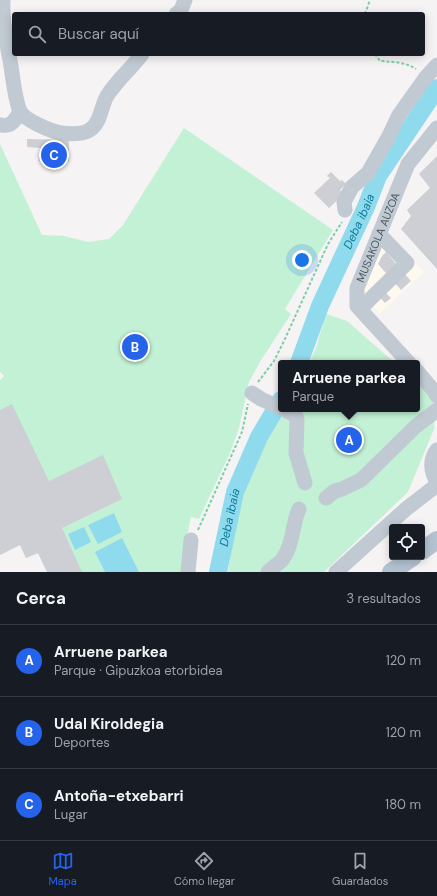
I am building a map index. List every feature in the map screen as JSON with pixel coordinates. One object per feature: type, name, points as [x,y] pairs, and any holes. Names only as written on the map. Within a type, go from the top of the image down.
[{"type":"main road","points":[[425,548],[437,540]]},
{"type":"main road","points":[[391,572],[409,560]]},
{"type":"street","points":[[3,0],[4,22],[20,112],[40,126],[54,132],[67,134],[85,132],[92,128],[99,116],[106,98],[119,79],[140,56]]},
{"type":"street","points":[[178,12],[181,10],[185,0]]},
{"type":"street","points":[[345,210],[344,202],[352,187],[368,173],[390,136],[399,114],[426,77],[437,65]]},
{"type":"street","points":[[0,125],[7,126],[14,122],[20,112]]},
{"type":"street","name":"MUSAKOLA AUZOA","points":[[360,309],[357,306],[357,288],[408,164],[437,128]]},
{"type":"street","points":[[379,234],[407,263],[360,309],[406,360]]},
{"type":"street","points":[[420,375],[437,396]]},
{"type":"street","points":[[257,396],[278,406]]},
{"type":"street","points":[[326,498],[335,491],[361,480],[416,426],[437,410]]},
{"type":"street","points":[[290,412],[296,416],[298,420],[296,452],[305,484]]},
{"type":"street","points":[[336,572],[406,509],[437,484],[432,474],[431,465],[437,448]]},
{"type":"street","points":[[268,572],[282,560],[288,548],[294,520],[299,510]]},
{"type":"street","points":[[188,572],[191,540]]},
{"type":"path","points":[[366,12],[370,0]]},
{"type":"path","points":[[376,56],[380,61],[409,65],[426,77]]},
{"type":"path","points":[[191,540],[195,536],[242,432],[250,398],[257,396],[256,384],[274,361],[328,244],[342,222],[345,210]]},
{"type":"shaded area","points":[[387,234],[424,272],[379,314],[362,291]]},
{"type":"green space","points":[[184,128],[333,230],[285,309],[291,314],[249,382],[239,428],[230,453],[199,519],[191,517],[185,546],[184,572],[47,572],[38,553],[26,558],[20,545],[0,555],[0,380],[4,376],[0,372],[0,144],[42,235],[64,236],[88,242],[109,239],[123,225]]},
{"type":"green space","points":[[326,314],[347,321],[392,360],[310,360],[316,348]]},
{"type":"green space","points":[[420,385],[436,401],[434,429],[408,492],[324,572],[228,572],[240,493],[261,451],[284,412],[420,412]]},
{"type":"water","points":[[114,513],[122,532],[98,544],[88,525]]},
{"type":"water","points":[[84,527],[91,542],[75,550],[68,534]]},
{"type":"water","points":[[122,538],[139,572],[105,572],[95,552]]},
{"type":"building","points":[[27,139],[69,140],[69,162],[39,161],[40,148],[27,147]]},
{"type":"building","points":[[437,156],[437,269],[401,229],[411,216],[407,210],[430,188],[419,174]]},
{"type":"building","points":[[331,172],[340,181],[342,180],[346,184],[340,190],[344,194],[329,208],[314,193],[330,178],[327,176]]},
{"type":"building","points":[[386,252],[411,281],[401,290],[378,264]]},
{"type":"building","points":[[378,285],[391,298],[385,303],[373,290]]},
{"type":"building","points":[[12,404],[49,481],[103,455],[122,499],[62,528],[82,572],[47,572],[38,553],[26,558],[20,545],[0,555],[0,410]]},
{"type":"waterway","name":"Deba ibaia","points":[[300,360],[320,306],[366,207],[378,176],[437,88]]},
{"type":"waterway","name":"Deba ibaia","points":[[218,572],[235,492],[259,437],[278,405]]},
{"type":"place","name":"Antoña-etxebarri","points":[[54,155]]},
{"type":"place","name":"Udal Kiroldegia","points":[[135,347]]},
{"type":"place","name":"Arruene parkea","points":[[349,440]]}]
